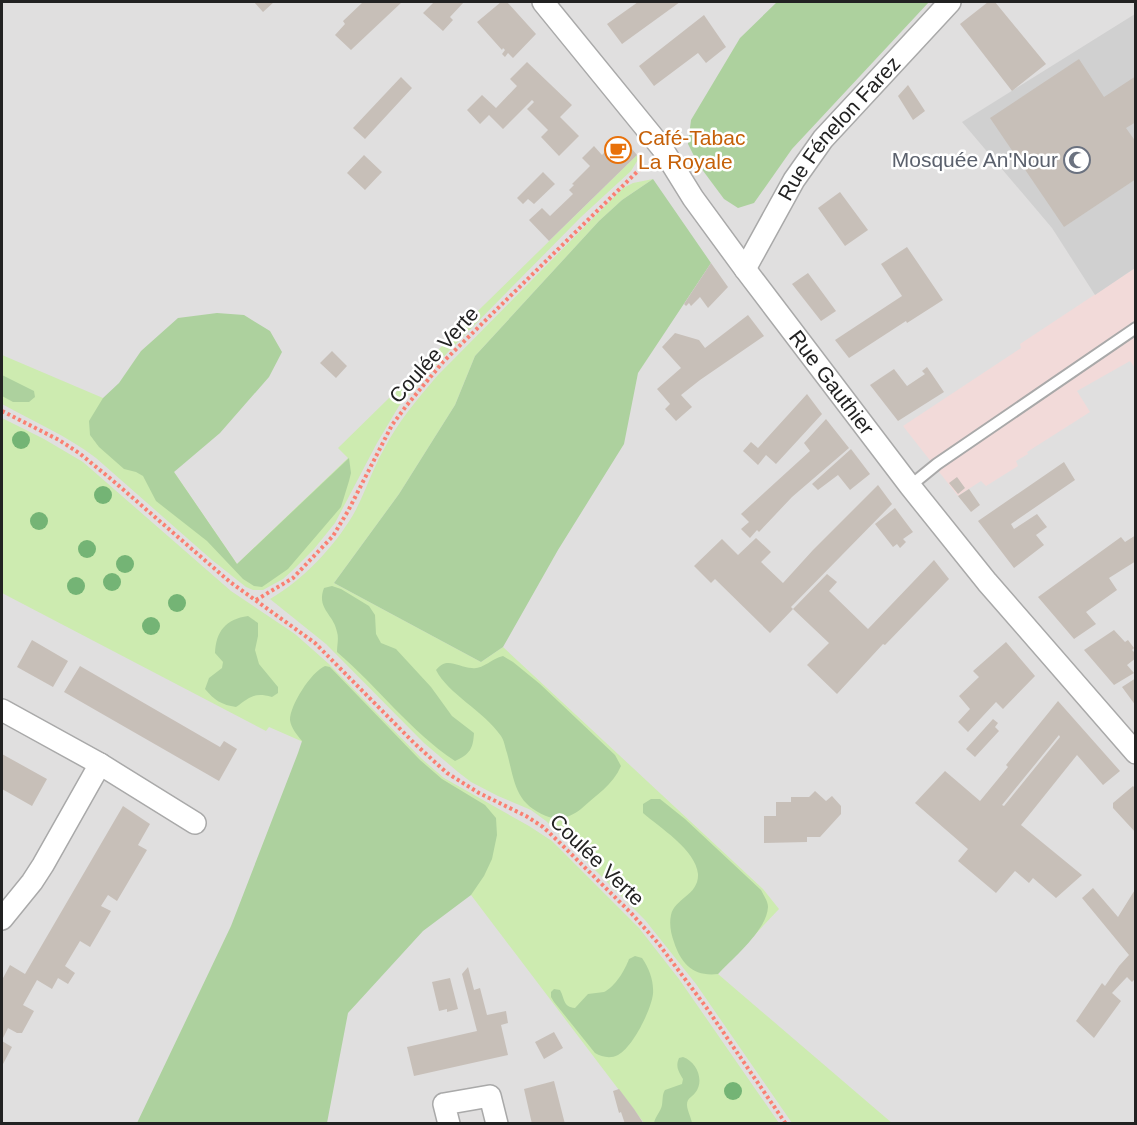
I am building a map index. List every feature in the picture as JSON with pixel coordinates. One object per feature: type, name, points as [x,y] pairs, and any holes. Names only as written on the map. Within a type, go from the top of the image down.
[{"type":"street","name":"Rue Gauthier","points":[[543,2],[662,148],[693,198],[910,486],[987,582],[1136,753]]},
{"type":"street","name":"Rue Fénelon Farez","points":[[746,269],[794,180],[824,138],[950,2]]},
{"type":"street","points":[[2,710],[100,764],[195,823]]},
{"type":"street","points":[[2,918],[43,865],[100,764]]},
{"type":"street","points":[[449,1124],[444,1104],[490,1096],[497,1124]]},
{"type":"lane","points":[[910,486],[937,464],[1136,328]]},
{"type":"path","name":"Coulée Verte","points":[[256,600],[293,578],[333,536],[392,425],[443,362],[569,236],[662,148]]},
{"type":"path","name":"Coulée Verte","points":[[2,411],[59,440],[79,453],[230,582],[297,629],[333,659],[414,743],[447,773],[487,798],[526,816],[543,827],[631,913],[658,943],[706,1007],[786,1124]]},
{"type":"shaded area","points":[[2,2],[1135,2],[1135,1123],[2,1123]]},
{"type":"shaded area","points":[[1135,14],[1135,268],[1095,295],[1052,228],[962,122]]},
{"type":"shaded area","points":[[1135,268],[1135,368],[1130,361],[1077,391],[1090,412],[1027,452],[1028,454],[1016,461],[1018,466],[986,486],[981,481],[958,496],[903,426],[1021,348],[1020,344]]},
{"type":"green space","points":[[777,2],[929,2],[792,149],[754,203],[738,208],[724,199],[698,164],[688,144],[691,120],[740,38]]},
{"type":"green space","points":[[637,155],[639,158],[631,171],[581,217],[449,351],[399,406],[335,523],[293,570],[283,579],[263,590],[246,587],[85,450],[2,404],[2,355],[103,398],[174,472],[237,564],[348,458],[338,448]]},
{"type":"green space","points":[[653,179],[622,200],[599,221],[475,356],[455,405],[399,494],[334,583],[481,662],[503,647],[763,889],[779,909],[718,974],[892,1123],[792,1123],[696,984],[645,920],[546,821],[531,810],[471,782],[458,772],[424,743],[326,644],[270,599],[305,573],[336,539],[353,515],[396,429],[438,375],[623,188],[633,183]]},
{"type":"green space","points":[[653,179],[711,263],[638,373],[624,444],[558,550],[503,647],[481,662],[334,583],[399,494],[455,405],[475,356],[599,221],[622,200]]},
{"type":"green space","points":[[217,313],[244,315],[270,331],[282,352],[269,377],[220,433],[174,472],[237,564],[349,458],[351,473],[341,507],[288,569],[262,587],[254,586],[243,579],[207,541],[156,501],[143,476],[124,469],[99,447],[90,435],[89,421],[103,398],[119,383],[141,351],[178,318]]},
{"type":"green space","points":[[2,375],[34,391],[35,397],[29,402],[13,402],[2,396]]},
{"type":"green space","points":[[2,418],[83,462],[231,591],[295,634],[329,664],[422,759],[444,778],[552,841],[639,928],[679,979],[779,1123],[644,1123],[471,895],[420,821],[301,741],[269,727],[266,731],[2,593]]},
{"type":"green space","points":[[332,586],[369,606],[375,615],[376,634],[381,643],[396,649],[431,687],[452,716],[474,733],[472,747],[464,756],[455,761],[423,736],[337,652],[338,637],[335,626],[322,601],[324,588]]},
{"type":"green space","points":[[248,616],[258,623],[255,650],[259,664],[278,687],[278,693],[272,697],[252,696],[236,707],[219,701],[205,689],[209,678],[222,668],[223,662],[215,653],[220,632],[228,623]]},
{"type":"green space","points":[[503,656],[540,684],[615,755],[621,766],[604,789],[569,816],[560,818],[546,816],[528,805],[518,791],[501,736],[449,687],[436,670],[448,663],[476,668]]},
{"type":"green space","points":[[325,666],[330,667],[420,760],[442,779],[485,805],[496,818],[497,835],[492,859],[471,895],[423,931],[348,1013],[327,1123],[137,1123],[231,926],[298,753],[302,741],[294,731],[290,720],[297,698],[319,669]]},
{"type":"green space","points":[[651,799],[660,799],[685,819],[761,890],[767,901],[766,916],[756,934],[718,974],[695,971],[685,963],[677,950],[671,932],[671,915],[677,904],[695,887],[698,874],[696,865],[684,848],[643,813],[643,804]]},
{"type":"green space","points":[[635,956],[642,958],[652,980],[653,994],[649,1009],[624,1051],[612,1057],[600,1056],[595,1053],[554,1002],[551,992],[554,989],[560,990],[566,1004],[575,1008],[588,994],[604,992],[612,986],[629,959]]},
{"type":"green space","points":[[683,1057],[696,1067],[699,1078],[698,1088],[687,1103],[692,1123],[654,1123],[665,1090],[682,1084],[683,1079],[677,1064],[679,1058]]},
{"type":"building","points":[[254,2],[274,2],[263,12]]},
{"type":"building","points":[[363,2],[402,2],[351,50],[335,35],[345,24],[343,21]]},
{"type":"building","points":[[434,2],[464,2],[450,17],[453,20],[443,31],[423,13]]},
{"type":"building","points":[[501,2],[507,2],[536,34],[513,58],[508,53],[505,57],[502,54],[505,50],[503,48],[502,50],[477,22]]},
{"type":"building","points":[[638,2],[680,2],[622,44],[607,24]]},
{"type":"building","points":[[988,2],[995,2],[1046,64],[1012,91],[960,24]]},
{"type":"building","points":[[704,15],[726,47],[706,63],[698,53],[654,86],[639,66]]},
{"type":"building","name":"Mosquée An'Nour","points":[[1079,59],[1104,97],[1136,76],[1136,122],[1126,128],[1136,142],[1136,179],[1064,227],[990,118]]},
{"type":"building","points":[[527,62],[572,105],[560,117],[579,136],[559,156],[541,137],[548,130],[527,109],[534,102],[532,100],[503,129],[489,115],[480,124],[467,110],[482,95],[496,108],[517,86],[510,79]]},
{"type":"building","points":[[401,77],[412,88],[365,139],[353,128]]},
{"type":"building","points":[[908,85],[925,111],[913,120],[898,96]]},
{"type":"building","points":[[621,136],[637,155],[549,241],[529,220],[542,208],[550,216],[573,194],[569,190],[574,185],[572,184],[590,166],[582,158],[594,146],[602,155]]},
{"type":"building","points":[[364,155],[382,172],[365,190],[347,173]]},
{"type":"building","points":[[543,172],[555,184],[534,204],[528,199],[523,204],[517,198]]},
{"type":"building","points":[[840,192],[868,230],[845,246],[818,208]]},
{"type":"building","points":[[907,247],[943,300],[849,358],[835,340],[902,296],[881,264]]},
{"type":"building","points":[[711,263],[728,287],[708,308],[700,297],[691,306],[689,303],[686,306],[684,304]]},
{"type":"building","points":[[808,273],[836,311],[821,321],[792,284]]},
{"type":"building","points":[[748,315],[764,336],[681,395],[692,407],[676,421],[665,409],[670,404],[657,389],[681,368],[662,347],[675,333],[699,340],[705,348]]},
{"type":"building","points":[[332,351],[347,366],[336,378],[320,363]]},
{"type":"building","points":[[927,367],[944,392],[898,421],[870,385],[894,369],[907,386],[925,374],[922,371]]},
{"type":"building","points":[[807,394],[822,414],[776,464],[766,455],[758,465],[743,451],[751,442],[758,448]]},
{"type":"building","points":[[826,419],[849,448],[792,497],[759,532],[757,530],[750,538],[741,529],[749,522],[741,514],[810,451],[804,443]]},
{"type":"building","points":[[851,449],[870,474],[850,490],[838,475],[818,490],[812,484]]},
{"type":"building","points":[[1064,462],[1075,480],[1011,524],[1014,529],[1037,514],[1047,527],[1036,535],[1044,545],[1014,568],[978,521]]},
{"type":"building","points":[[957,477],[965,488],[958,494],[949,483]]},
{"type":"building","points":[[878,485],[892,504],[791,607],[793,609],[770,633],[715,579],[711,583],[694,566],[722,539],[738,555],[756,538],[771,552],[761,562],[783,583]]},
{"type":"building","points":[[969,489],[980,505],[971,512],[958,496]]},
{"type":"building","points":[[895,508],[913,532],[903,539],[906,542],[900,548],[897,544],[893,547],[875,524]]},
{"type":"building","points":[[1136,535],[1136,561],[1109,578],[1117,590],[1086,612],[1096,624],[1074,639],[1038,597],[1121,537],[1125,542]]},
{"type":"building","points":[[934,560],[949,579],[885,645],[883,644],[837,694],[807,665],[829,643],[793,609],[827,574],[837,582],[829,591],[868,629]]},
{"type":"building","points":[[1114,630],[1125,642],[1128,640],[1134,648],[1132,650],[1136,658],[1127,665],[1134,673],[1114,685],[1084,650]]},
{"type":"building","points":[[32,640],[68,661],[53,687],[17,667]]},
{"type":"building","points":[[1006,642],[1035,676],[1003,709],[996,702],[968,732],[958,722],[970,709],[959,696],[979,677],[973,671]]},
{"type":"building","points":[[80,666],[220,747],[224,741],[237,749],[219,781],[64,692]]},
{"type":"building","points":[[1136,678],[1136,706],[1122,687]]},
{"type":"building","points":[[1058,701],[1120,771],[1103,785],[1077,755],[1021,825],[1082,875],[1056,898],[1033,878],[1029,883],[1015,871],[996,893],[958,861],[968,849],[915,803],[945,771],[980,801],[1008,767],[1006,765]],"holes":[[[1059,735],[1060,737],[1004,806],[1002,805]]]},
{"type":"building","points":[[993,719],[998,723],[995,727],[999,731],[975,757],[966,749]]},
{"type":"building","points":[[2,754],[47,779],[32,806],[2,789]]},
{"type":"building","points":[[1133,786],[1136,789],[1136,833],[1113,808],[1113,803]]},
{"type":"building","points":[[815,791],[826,801],[832,796],[841,806],[841,814],[820,837],[807,837],[807,842],[764,843],[764,816],[776,816],[776,802],[791,802],[791,797],[809,797]]},
{"type":"building","points":[[123,806],[150,824],[138,845],[147,850],[117,901],[108,895],[101,906],[111,911],[90,947],[80,941],[65,966],[75,973],[68,984],[58,978],[52,989],[37,980],[23,1005],[34,1011],[22,1033],[8,1028],[2,1040],[2,980],[10,965],[25,974]]},
{"type":"building","points":[[1093,888],[1118,917],[1136,888],[1136,978],[1132,982],[1127,977],[1112,993],[1121,1001],[1094,1038],[1076,1021],[1102,983],[1105,986],[1129,955],[1082,898]]},
{"type":"building","points":[[468,967],[474,990],[480,988],[487,1015],[506,1011],[508,1023],[501,1025],[508,1055],[414,1076],[407,1047],[477,1031],[462,974]]},
{"type":"building","points":[[450,978],[458,1009],[447,1012],[447,1009],[439,1011],[432,982]]},
{"type":"building","points":[[554,1032],[563,1048],[544,1059],[535,1042]]},
{"type":"building","points":[[2,1041],[12,1047],[2,1066]]},
{"type":"building","points":[[554,1081],[565,1124],[532,1124],[524,1089]]},
{"type":"building","points":[[619,1089],[644,1124],[625,1124],[621,1112],[619,1113],[613,1091]]},
{"type":"place","name":"Café-Tabac La Royale","points":[[618,150]]},
{"type":"place","name":"Mosquée An'Nour","points":[[1077,160]]}]
